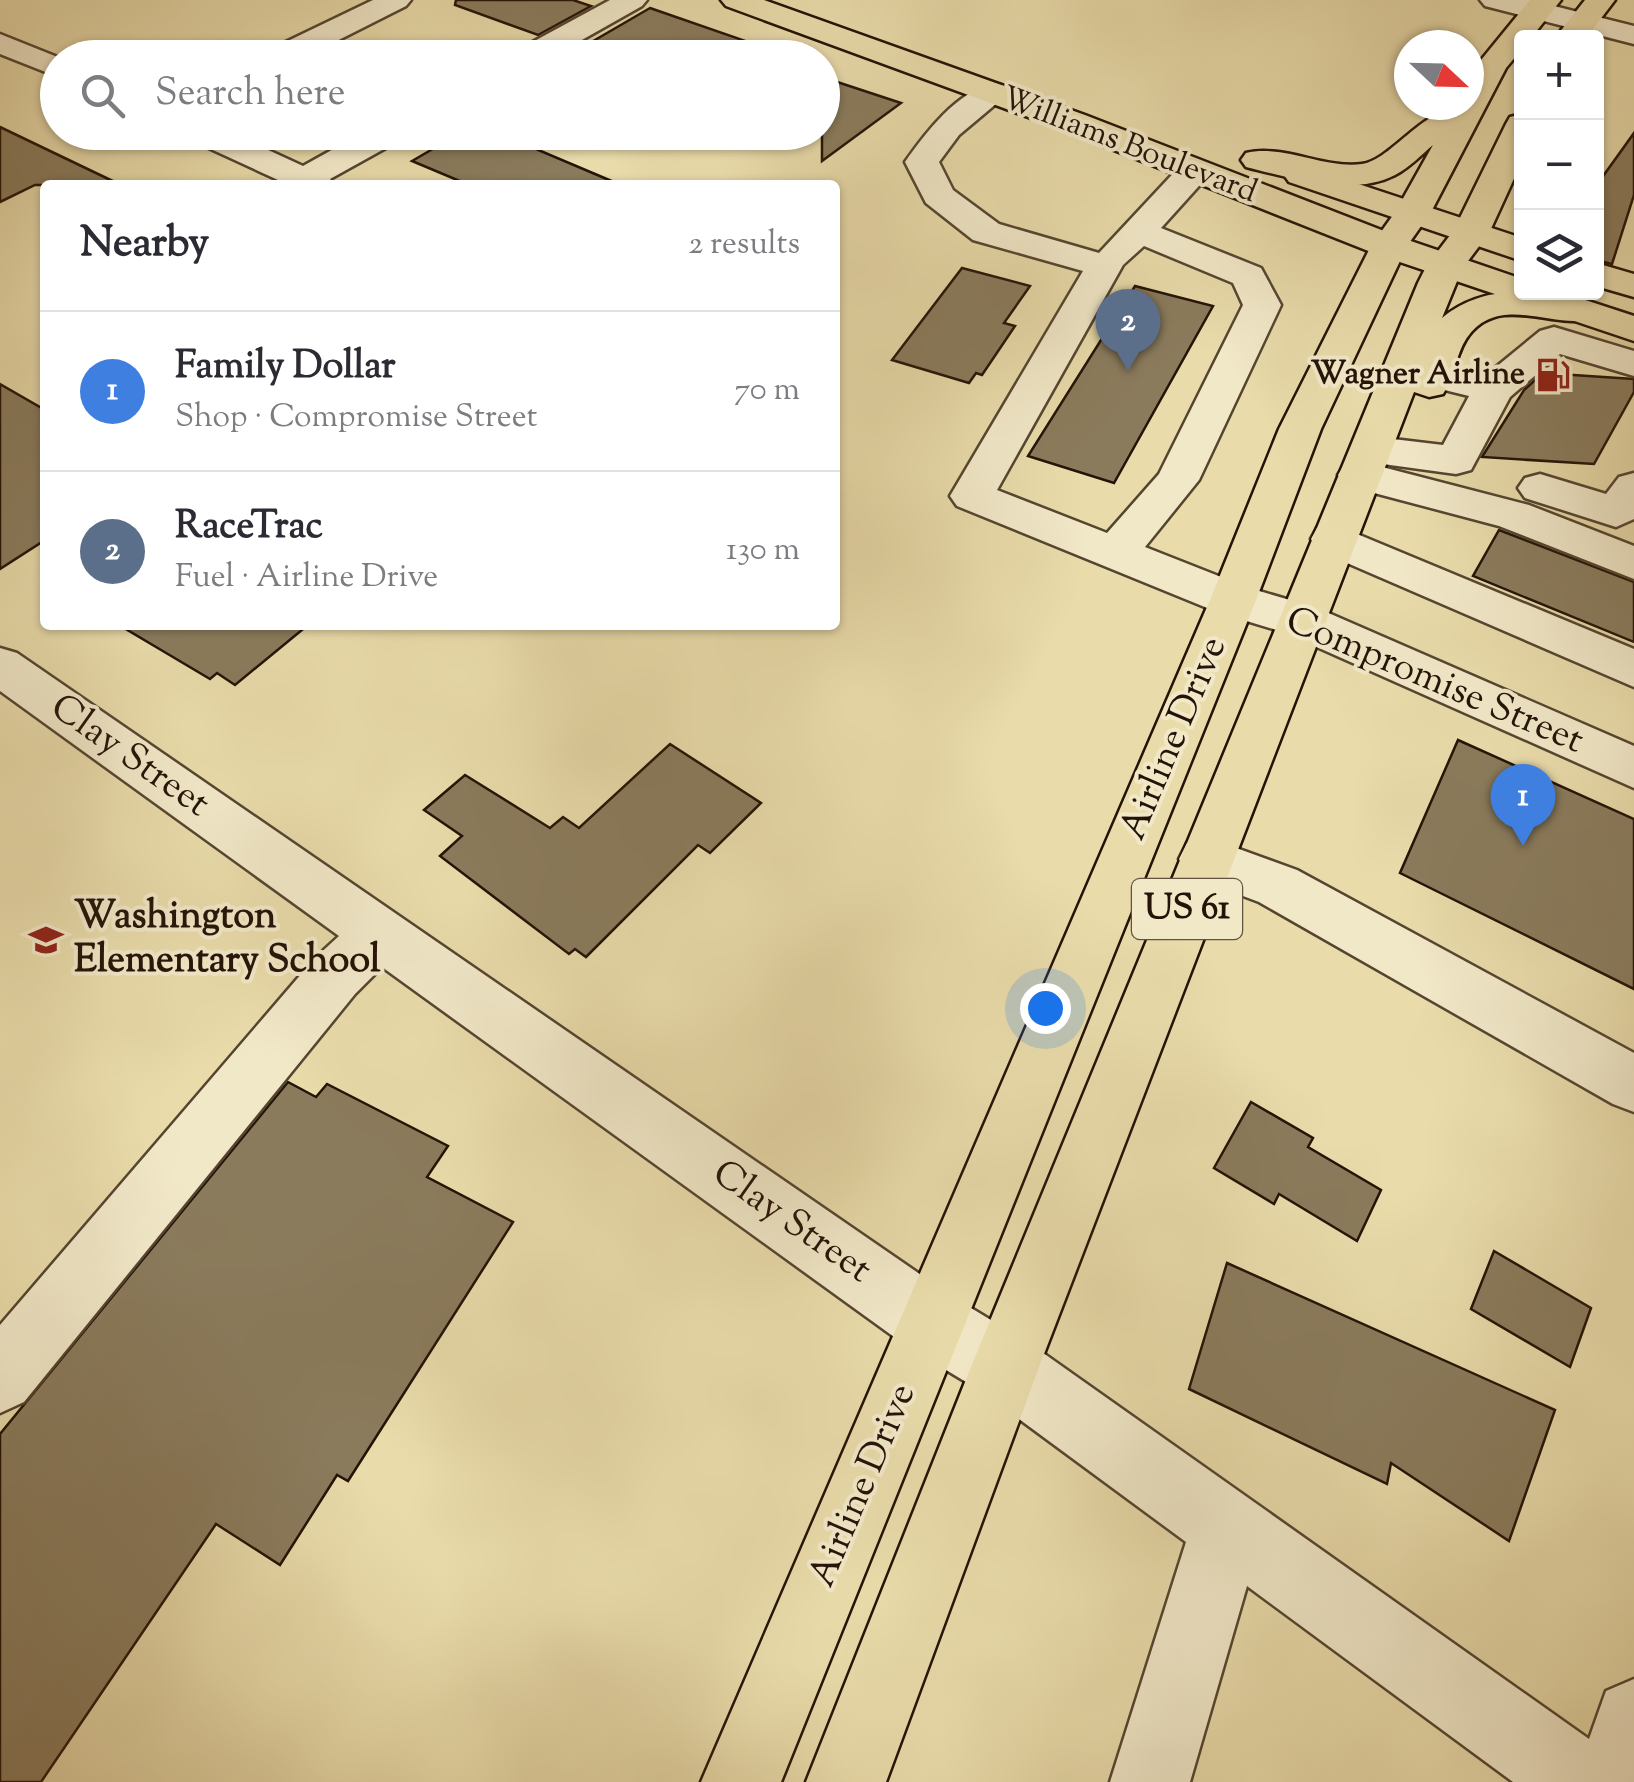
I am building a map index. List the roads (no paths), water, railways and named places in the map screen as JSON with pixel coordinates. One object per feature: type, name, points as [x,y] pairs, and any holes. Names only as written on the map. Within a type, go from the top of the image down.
[{"type":"main road","name":"Williams Boulevard","points":[[736,0],[1194,170],[1401,229],[1471,233],[1514,247]]},
{"type":"main road","name":"Williams Boulevard","points":[[750,0],[874,34],[1258,160],[1401,229],[1444,267],[1514,289]]},
{"type":"main road","name":"Airline Drive","points":[[1484,80],[1541,5]]},
{"type":"main road","points":[[1258,160],[1330,173],[1367,174],[1386,167],[1424,135],[1453,120]]},
{"type":"main road","name":"Airline Drive","points":[[741,1782],[1233,600],[1300,428],[1401,229],[1462,120]]},
{"type":"main road","name":"Airline Drive","points":[[846,1782],[1004,1367],[1364,462],[1444,267],[1471,233],[1514,141]]},
{"type":"main road","points":[[1604,277],[1634,286]]},
{"type":"main road","name":"Williams Boulevard","points":[[1546,300],[1578,311],[1630,348]]},
{"type":"main road","points":[[1364,462],[1416,419],[1455,327],[1491,305],[1509,301],[1578,311]]},
{"type":"street","points":[[315,40],[396,0]]},
{"type":"street","points":[[560,40],[632,0]]},
{"type":"street","points":[[1495,0],[1541,5],[1634,35]]},
{"type":"street","points":[[0,43],[40,60]]},
{"type":"street","points":[[993,93],[947,128],[922,162],[938,196],[986,232],[1106,266],[1194,170]]},
{"type":"street","points":[[240,150],[306,180]]},
{"type":"street","points":[[313,180],[361,150]]},
{"type":"street","points":[[1115,553],[1177,480],[1262,305],[1248,276],[1138,231]]},
{"type":"street","name":"Compromise Street","points":[[1106,266],[972,496],[1233,600],[1300,620],[1634,768]]},
{"type":"street","points":[[1456,460],[1493,390],[1554,339],[1630,348]]},
{"type":"street","points":[[1434,375],[1493,390]]},
{"type":"street","points":[[1364,462],[1456,460],[1616,512],[1634,486]]},
{"type":"street","points":[[1364,462],[1634,563]]},
{"type":"street","points":[[1441,554],[1466,522],[1494,510]]},
{"type":"street","points":[[1333,539],[1441,554],[1634,669]]},
{"type":"street","name":"Clay Street","points":[[0,666],[932,1322],[1004,1367],[1581,1782]]},
{"type":"street","points":[[1206,859],[1278,886],[1634,1084]]},
{"type":"street","points":[[0,1378],[323,990],[379,933]]},
{"type":"street","points":[[1150,1782],[1228,1527]]},
{"type":"street","points":[[1616,1782],[1634,1719]]},
{"type":"place","name":"RaceTrac","points":[[1128,371]]},
{"type":"place","name":"Wagner Airline","points":[[1553,375]]},
{"type":"place","name":"Family Dollar","points":[[1523,846]]},
{"type":"place","name":"Washington Elementary School","points":[[46,940]]}]
